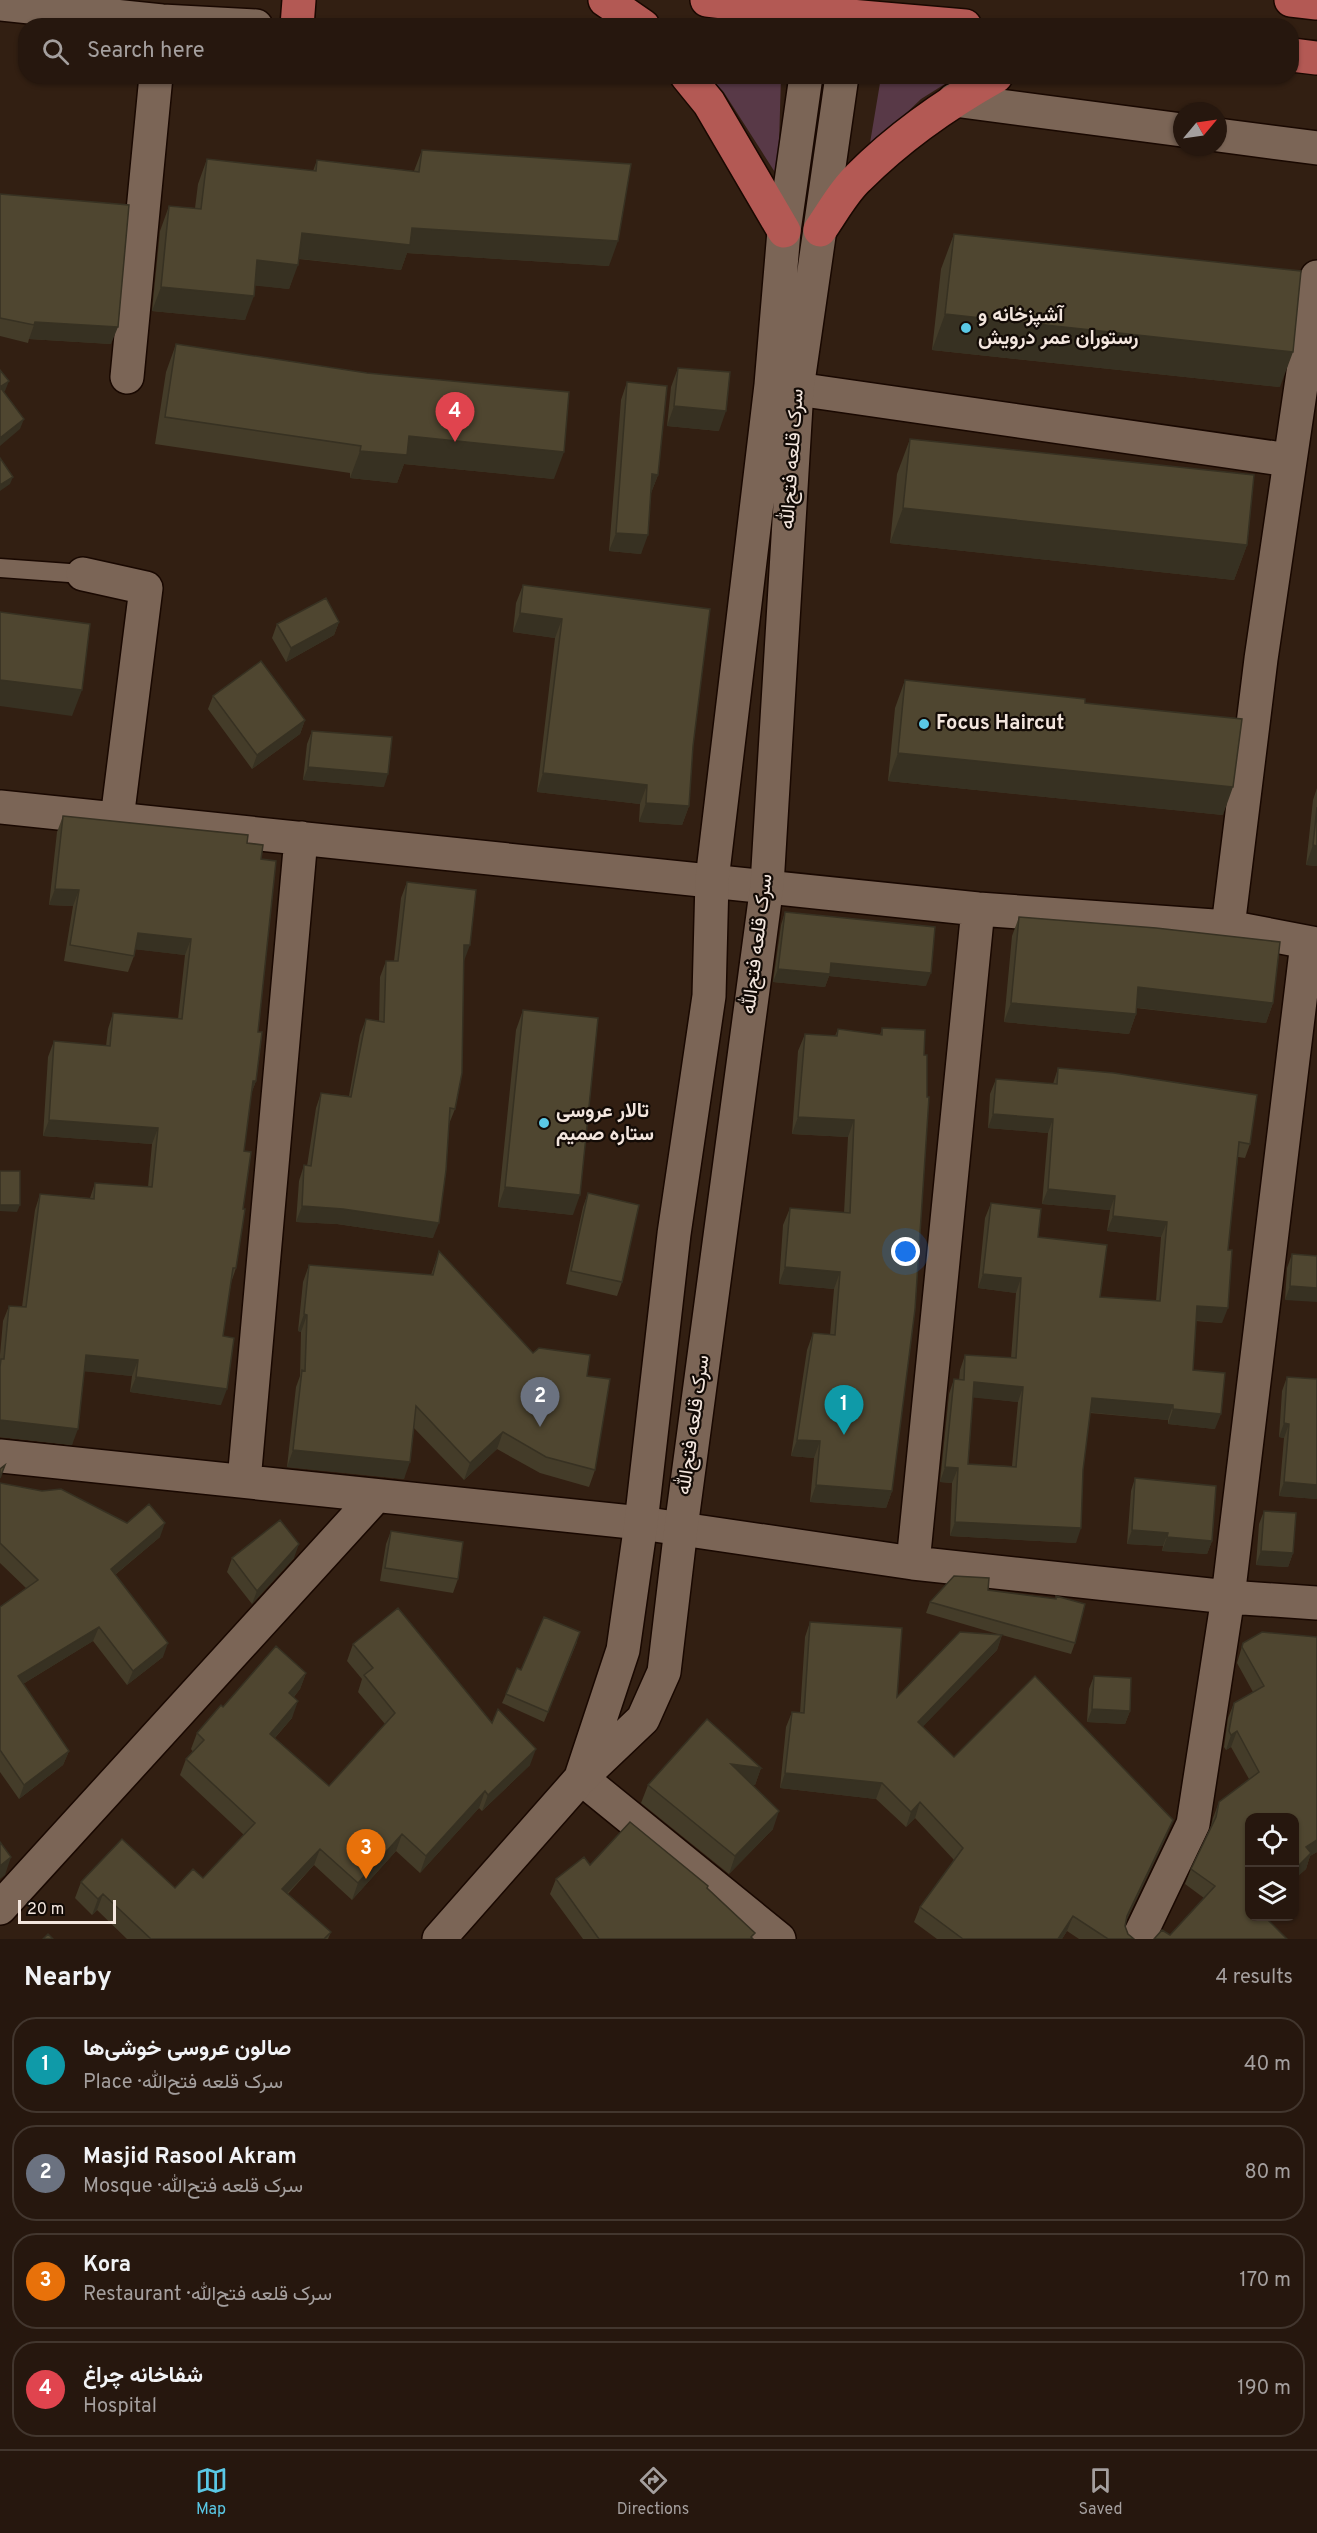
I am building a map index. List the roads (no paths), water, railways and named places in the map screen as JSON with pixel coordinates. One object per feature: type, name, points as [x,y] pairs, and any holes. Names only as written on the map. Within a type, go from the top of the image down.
[{"type":"main road","points":[[298,18],[299,0]]},
{"type":"main road","points":[[605,0],[631,18]]},
{"type":"main road","points":[[706,0],[815,13],[889,18]]},
{"type":"main road","points":[[1291,0],[1317,3]]},
{"type":"main road","points":[[1299,56],[1317,58]]},
{"type":"main road","points":[[693,84],[709,104],[784,231]]},
{"type":"main road","points":[[820,230],[857,179],[909,134],[954,100],[982,84]]},
{"type":"street","points":[[0,4],[119,18]]},
{"type":"street","points":[[127,378],[155,84]]},
{"type":"street","name":"سرک قلعه فتح‌الله","points":[[581,1778],[623,1650],[641,1523],[674,1234],[709,996],[712,880],[771,385],[784,231],[805,84]]},
{"type":"street","name":"سرک قلعه فتح‌الله","points":[[439,1939],[581,1778],[643,1719],[664,1672],[681,1528],[767,885],[797,389],[841,84]]},
{"type":"street","points":[[954,100],[1173,129]]},
{"type":"street","points":[[1227,136],[1317,148]]},
{"type":"street","points":[[1228,927],[1289,460],[1317,277]]},
{"type":"street","points":[[797,389],[1289,460]]},
{"type":"street","points":[[83,574],[146,588],[117,819]]},
{"type":"street","points":[[0,807],[767,885],[978,909],[1228,927],[1312,943],[1228,1597],[1193,1824],[1138,1939]]},
{"type":"street","points":[[244,1481],[301,838]]},
{"type":"street","points":[[914,1563],[978,909]]},
{"type":"street","points":[[0,1456],[641,1523],[914,1563],[1228,1597],[1317,1603]]},
{"type":"street","points":[[0,1908],[376,1496]]},
{"type":"street","points":[[581,1778],[779,1939]]},
{"type":"lane","points":[[0,568],[83,574]]},
{"type":"place","name":"آشپزخانه و رستوران عمر درویش","points":[[966,328]]},
{"type":"place","name":"شفاخانه چراغ","points":[[455,442]]},
{"type":"place","name":"Focus Haircut","points":[[924,724]]},
{"type":"place","name":"تالار عروسی ستاره صمیم","points":[[544,1123]]},
{"type":"place","name":"Masjid Rasool Akram","points":[[540,1427]]},
{"type":"place","name":"صالون عروسی خوشی‌ها","points":[[844,1435]]},
{"type":"place","name":"Kora","points":[[366,1879]]}]
